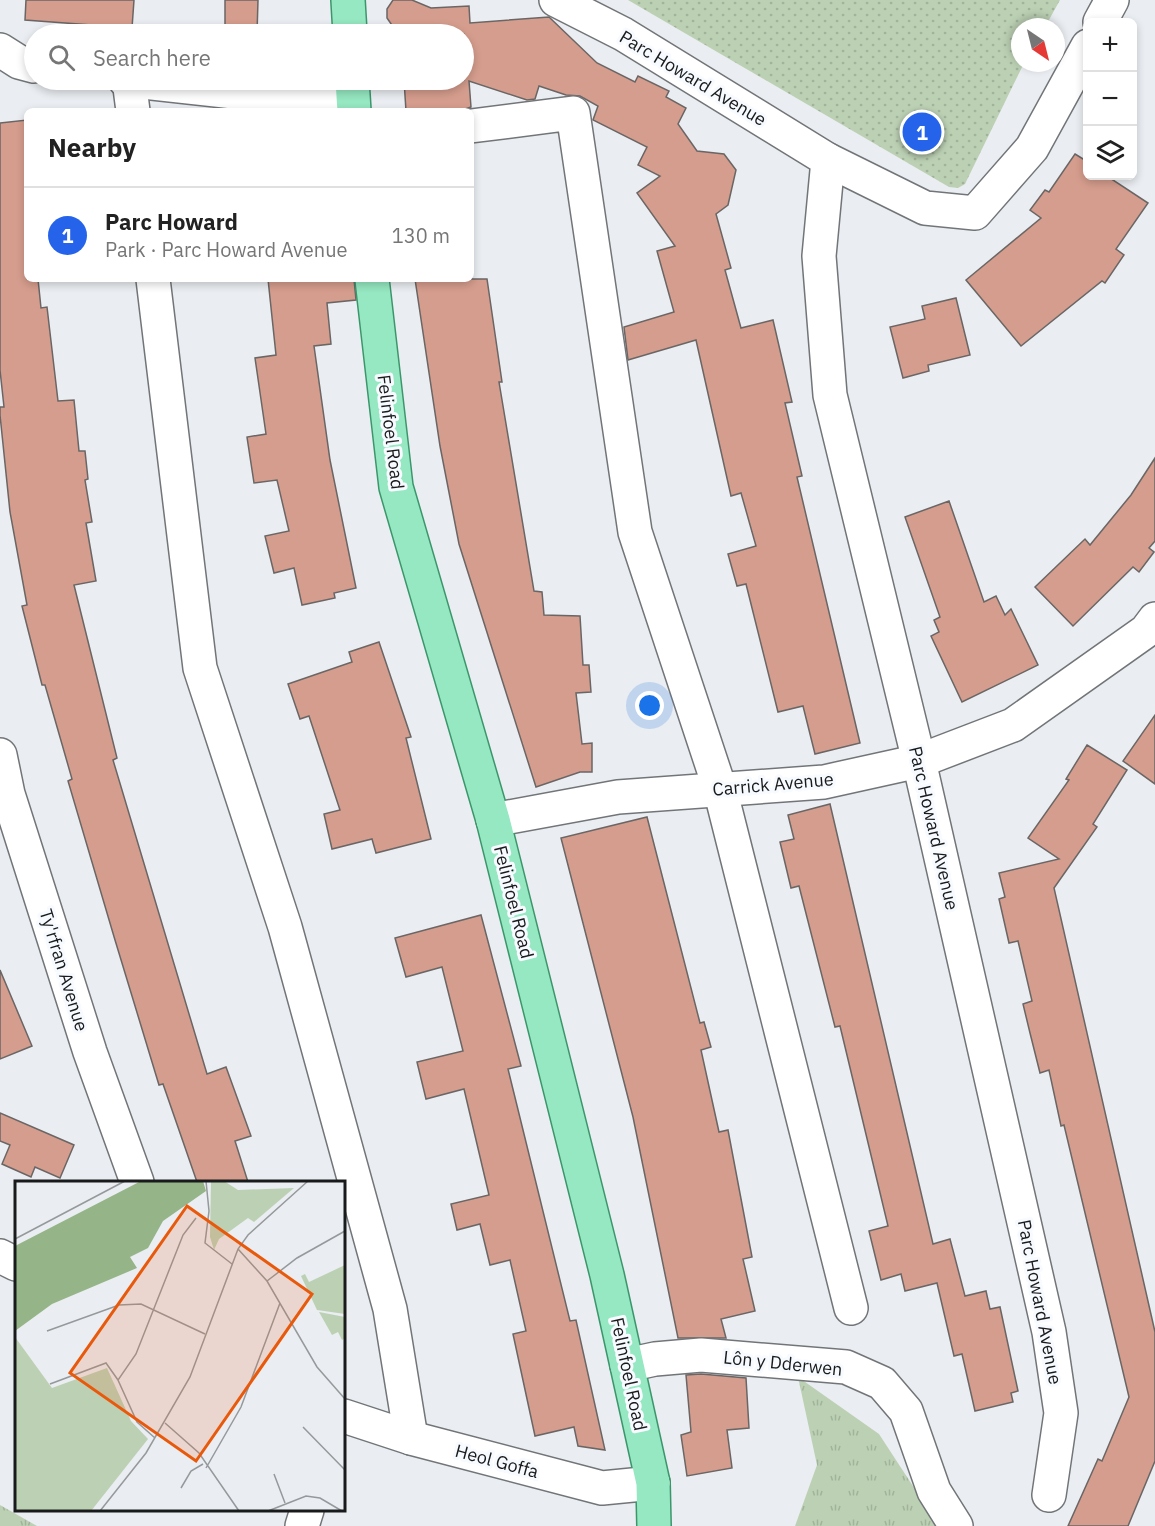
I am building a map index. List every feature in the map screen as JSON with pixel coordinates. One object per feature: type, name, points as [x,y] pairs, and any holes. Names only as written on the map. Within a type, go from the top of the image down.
[{"type":"main road","points":[[348,0],[349,24]]},
{"type":"main road","name":"Felinfoel Road","points":[[372,282],[396,487],[493,820],[627,1365],[653,1483],[654,1526]]},
{"type":"street","name":"Parc Howard Avenue","points":[[556,0],[623,34],[828,160],[925,208],[975,213],[1032,148],[1083,55]]},
{"type":"street","points":[[1102,18],[1112,0]]},
{"type":"street","points":[[0,50],[24,63]]},
{"type":"street","points":[[129,90],[132,108]]},
{"type":"street","points":[[216,90],[243,93],[353,95]]},
{"type":"street","points":[[474,126],[573,113],[635,532],[720,789],[851,1308]]},
{"type":"street","name":"Parc Howard Avenue","points":[[828,160],[819,256],[830,394],[919,761],[1049,1332],[1061,1413],[1049,1495]]},
{"type":"street","points":[[153,282],[200,668],[285,927],[384,1286],[390,1309],[411,1438]]},
{"type":"street","name":"Carrick Avenue","points":[[493,820],[618,797],[824,782],[919,761],[1012,725],[1146,631],[1155,619]]},
{"type":"street","name":"Ty'rfran Avenue","points":[[0,755],[8,794],[86,1041],[137,1181]]},
{"type":"street","points":[[0,1256],[15,1264]]},
{"type":"street","name":"Lôn y Dderwen","points":[[627,1365],[655,1359],[701,1355],[846,1367],[882,1383],[906,1411],[933,1491],[956,1526]]},
{"type":"street","name":"Heol Goffa","points":[[345,1416],[411,1438],[602,1488],[653,1483]]},
{"type":"street","points":[[302,1526],[306,1511]]},
{"type":"green space","points":[[628,0],[1060,0],[1050,18],[1011,18],[1011,72],[1020,72],[965,184],[958,188],[949,187]]},
{"type":"green space","points":[[798,1377],[879,1434],[939,1526],[795,1526],[817,1465]]},
{"type":"green space","points":[[0,1505],[37,1526],[0,1526]]},
{"type":"building","points":[[26,0],[134,0],[132,24],[78,24],[25,20]]},
{"type":"building","points":[[225,0],[258,0],[257,24],[225,24]]},
{"type":"building","points":[[393,0],[412,0],[431,8],[469,6],[470,23],[549,17],[597,63],[635,82],[638,76],[669,91],[666,97],[686,108],[678,124],[697,151],[724,154],[736,170],[728,205],[716,214],[731,268],[725,270],[741,328],[773,320],[792,402],[785,403],[802,476],[797,477],[860,743],[815,754],[803,706],[778,712],[746,584],[737,586],[728,554],[756,546],[741,493],[731,496],[696,340],[628,360],[624,327],[674,312],[657,251],[675,246],[637,193],[660,176],[638,165],[647,147],[593,120],[598,106],[580,96],[566,95],[539,86],[535,99],[527,100],[474,83],[474,24],[391,24],[387,18],[387,9]]},
{"type":"building","points":[[405,90],[470,90],[471,107],[468,108],[406,108]]},
{"type":"building","points":[[24,120],[24,282],[38,282],[41,308],[47,307],[58,401],[74,400],[79,451],[85,451],[88,479],[85,480],[92,522],[86,523],[96,581],[74,585],[117,758],[113,760],[207,1074],[226,1067],[251,1136],[235,1141],[248,1181],[197,1181],[163,1084],[159,1085],[68,781],[72,779],[45,685],[42,685],[22,606],[27,605],[10,512],[0,415],[0,407],[4,407],[0,370],[0,123]]},
{"type":"building","points":[[1075,154],[1083,159],[1083,180],[1113,180],[1148,203],[1116,249],[1124,255],[1105,283],[1102,281],[1021,346],[966,280],[1041,218],[1030,210],[1045,190],[1049,192]]},
{"type":"building","points":[[474,279],[487,279],[502,382],[499,382],[534,591],[542,592],[544,615],[580,616],[583,665],[589,665],[591,692],[576,693],[582,744],[592,743],[592,772],[580,772],[536,787],[459,544],[440,446],[415,282],[474,282]]},
{"type":"building","points":[[268,282],[354,282],[356,300],[327,303],[331,344],[314,346],[330,460],[356,588],[334,593],[335,598],[302,605],[294,568],[274,573],[265,536],[289,531],[277,480],[254,483],[247,437],[266,434],[255,358],[276,355]]},
{"type":"building","points":[[956,298],[970,355],[928,365],[929,371],[903,378],[890,327],[925,319],[922,306]]},
{"type":"building","points":[[1155,458],[1155,541],[1149,548],[1154,552],[1139,572],[1133,567],[1073,626],[1035,587],[1085,539],[1090,545],[1131,495]]},
{"type":"building","points":[[949,501],[984,602],[996,596],[1005,615],[1011,609],[1038,665],[962,702],[931,636],[939,632],[934,620],[940,617],[905,517]]},
{"type":"building","points":[[379,642],[411,737],[406,738],[431,839],[376,853],[372,839],[332,849],[324,814],[340,810],[309,716],[300,719],[288,684],[352,662],[349,652]]},
{"type":"building","points":[[1155,715],[1155,784],[1123,761]]},
{"type":"building","points":[[1087,745],[1127,770],[1093,824],[1097,827],[1054,888],[1155,1332],[1155,1461],[1128,1526],[1068,1526],[1098,1459],[1102,1461],[1129,1397],[1064,1125],[1061,1126],[1049,1070],[1040,1073],[1030,1033],[1023,1004],[1032,1001],[1018,941],[1009,943],[999,899],[1005,897],[999,873],[1059,859],[1028,838],[1069,780],[1066,779]]},
{"type":"building","points":[[830,804],[933,1244],[950,1239],[965,1296],[986,1291],[990,1309],[1000,1307],[1018,1391],[1011,1393],[1013,1402],[975,1411],[962,1354],[954,1356],[937,1283],[905,1291],[901,1274],[881,1280],[869,1231],[888,1226],[840,1026],[835,1027],[799,886],[791,888],[780,842],[794,839],[788,815]]},
{"type":"building","points":[[647,817],[700,1023],[704,1022],[711,1047],[701,1050],[719,1132],[728,1130],[752,1257],[743,1259],[755,1311],[721,1319],[726,1338],[678,1338],[633,1117],[561,838]]},
{"type":"building","points":[[481,915],[521,1066],[508,1069],[570,1321],[576,1320],[605,1450],[578,1446],[574,1427],[535,1436],[513,1334],[526,1331],[510,1260],[490,1265],[480,1224],[457,1230],[451,1204],[489,1195],[464,1089],[426,1099],[417,1062],[463,1051],[442,967],[406,977],[395,938]]},
{"type":"building","points":[[0,970],[32,1046],[0,1059]]},
{"type":"building","points":[[0,1113],[74,1145],[60,1178],[35,1167],[31,1177],[2,1164],[10,1145],[0,1141]]},
{"type":"building","points":[[686,1375],[746,1378],[749,1428],[727,1430],[732,1468],[687,1476],[681,1435],[691,1432]]},
{"type":"place","name":"Parc Howard","points":[[922,132]]}]
